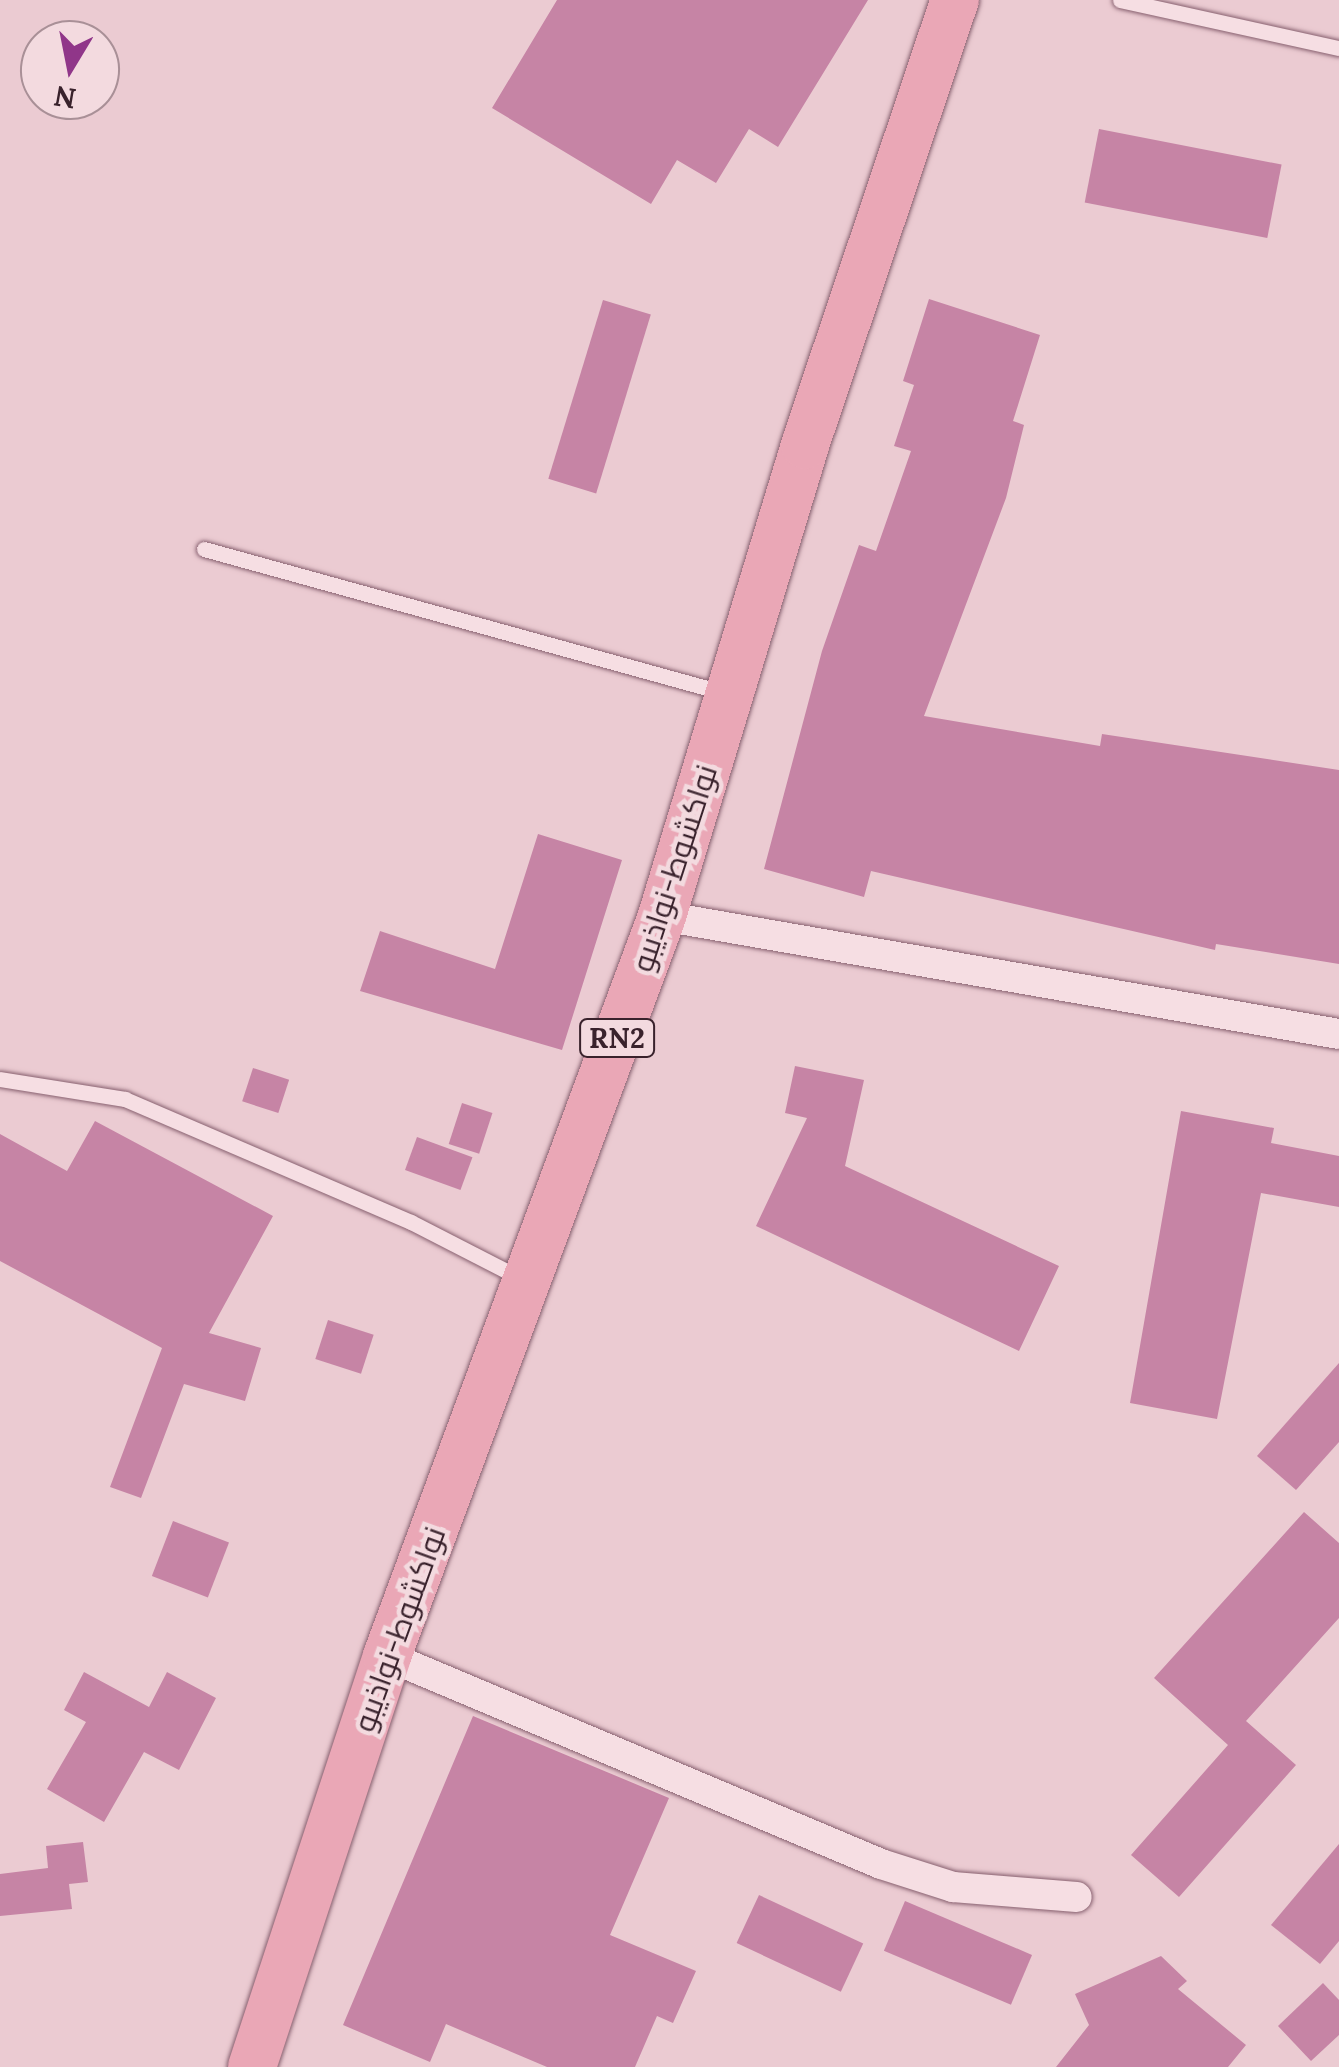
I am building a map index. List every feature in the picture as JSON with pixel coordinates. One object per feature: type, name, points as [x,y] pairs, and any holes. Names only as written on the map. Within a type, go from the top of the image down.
[{"type":"main road","name":"نواكشوط-نواذيبو","points":[[252,2067],[388,1656],[662,916],[805,445],[955,0]]},
{"type":"street","points":[[662,916],[1339,1034]]},
{"type":"street","points":[[388,1656],[881,1864],[953,1887],[1077,1898]]},
{"type":"lane","points":[[1120,0],[1339,48]]},
{"type":"lane","points":[[204,549],[729,694]]},
{"type":"lane","points":[[0,1079],[125,1099],[411,1222],[528,1282]]},
{"type":"building","points":[[557,0],[868,0],[778,147],[749,129],[716,183],[677,160],[651,204],[492,108]]},
{"type":"building","points":[[1099,129],[1282,164],[1267,238],[1085,203]]},
{"type":"building","points":[[929,299],[1040,335],[1013,421],[1024,425],[1006,498],[924,716],[1100,746],[1102,734],[1339,770],[1339,964],[1216,944],[1215,950],[871,871],[864,897],[764,869],[822,651],[859,545],[876,551],[911,451],[894,446],[914,385],[903,381]]},
{"type":"building","points":[[603,300],[651,315],[596,493],[548,479]]},
{"type":"building","points":[[538,834],[622,860],[562,1050],[360,991],[380,931],[495,969]]},
{"type":"building","points":[[795,1066],[864,1080],[845,1166],[1059,1266],[1019,1351],[756,1226],[807,1118],[785,1113]]},
{"type":"building","points":[[253,1068],[289,1080],[278,1113],[242,1101]]},
{"type":"building","points":[[462,1103],[492,1113],[479,1154],[449,1144]]},
{"type":"building","points":[[1181,1111],[1274,1128],[1271,1143],[1339,1156],[1339,1207],[1261,1193],[1217,1419],[1130,1403]]},
{"type":"building","points":[[95,1121],[273,1216],[209,1333],[261,1348],[245,1401],[184,1384],[141,1498],[110,1487],[162,1348],[0,1261],[0,1134],[67,1171]]},
{"type":"building","points":[[417,1137],[472,1157],[460,1190],[405,1170]]},
{"type":"building","points":[[328,1320],[374,1335],[361,1374],[315,1359]]},
{"type":"building","points":[[1339,1363],[1339,1442],[1296,1490],[1257,1456]]},
{"type":"building","points":[[1304,1512],[1339,1543],[1339,1618],[1246,1721],[1296,1765],[1179,1897],[1131,1855],[1228,1745],[1154,1678]]},
{"type":"building","points":[[173,1521],[229,1543],[208,1598],[152,1576]]},
{"type":"building","points":[[84,1672],[149,1707],[167,1672],[216,1698],[179,1770],[144,1752],[104,1822],[47,1789],[86,1722],[64,1710]]},
{"type":"building","points":[[473,1716],[669,1798],[610,1935],[696,1971],[673,2023],[657,2016],[635,2067],[547,2067],[446,2024],[430,2062],[343,2025]]},
{"type":"building","points":[[83,1842],[88,1882],[69,1884],[72,1909],[0,1916],[0,1874],[48,1868],[46,1846]]},
{"type":"building","points":[[1339,1844],[1339,1941],[1320,1964],[1271,1925]]},
{"type":"building","points":[[759,1895],[863,1944],[841,1992],[737,1943]]},
{"type":"building","points":[[905,1901],[1032,1955],[1011,2005],[884,1951]]},
{"type":"building","points":[[1161,1956],[1187,1981],[1178,1989],[1246,2045],[1228,2067],[1056,2067],[1089,2025],[1075,1994]]},
{"type":"building","points":[[1323,1983],[1339,2000],[1339,2035],[1311,2061],[1278,2026]]}]
